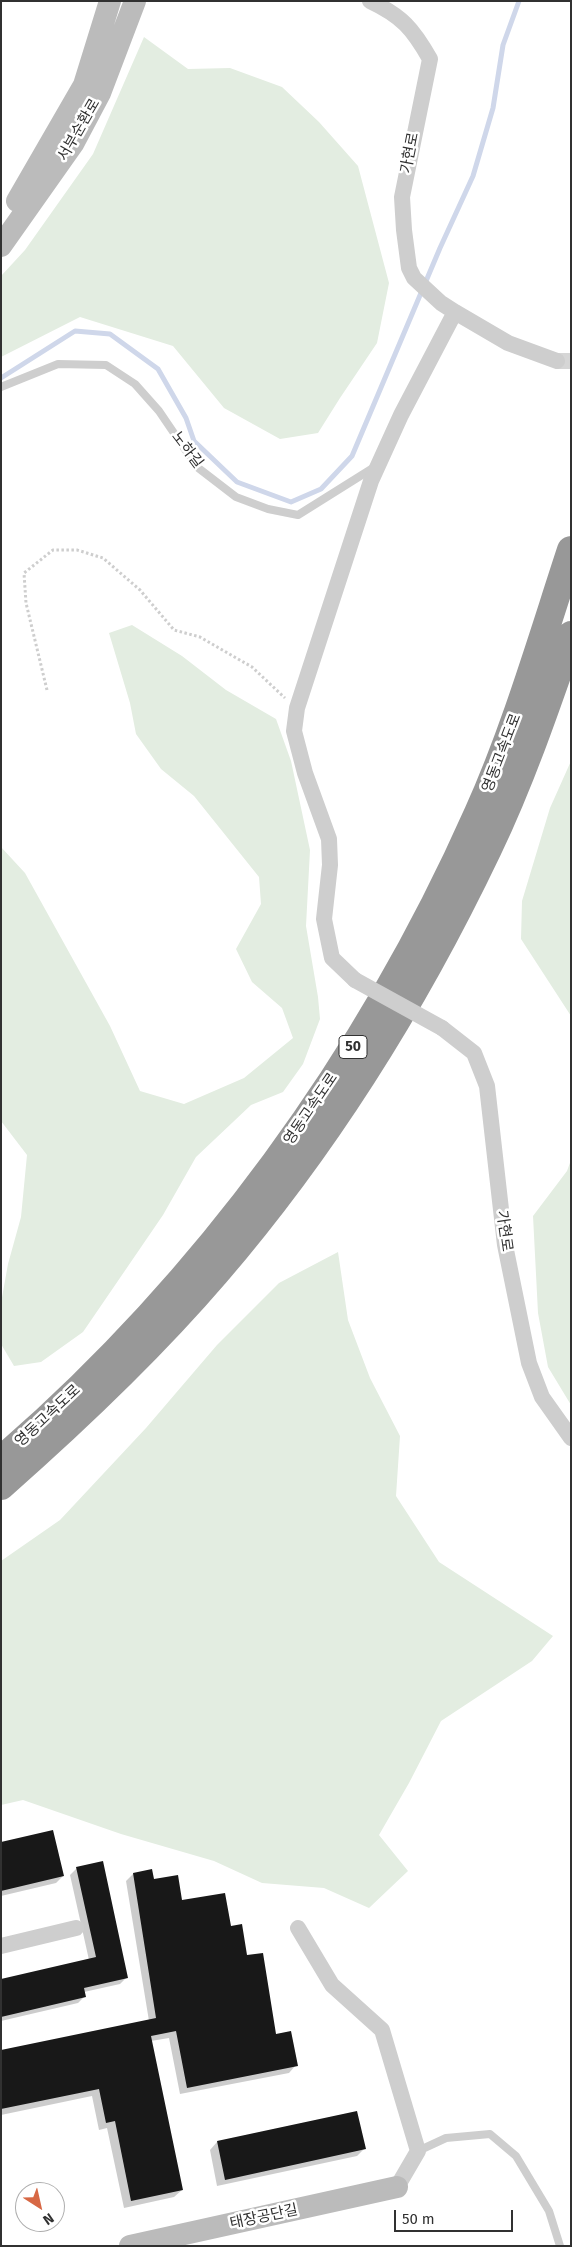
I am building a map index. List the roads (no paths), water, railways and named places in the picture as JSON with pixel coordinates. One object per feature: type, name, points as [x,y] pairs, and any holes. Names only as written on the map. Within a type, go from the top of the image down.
[{"type":"highway","name":"영동고속도로","points":[[1,1460],[125,1341],[203,1256],[312,1111],[362,1034],[409,952],[478,813],[514,726],[571,550]]},
{"type":"highway","name":"영동고속도로","points":[[1,1486],[68,1426],[144,1352],[210,1280],[282,1191],[341,1108],[439,945],[489,848],[540,726],[571,635]]},
{"type":"street","name":"서부순환로","points":[[1,221],[19,199],[84,84],[110,1]]},
{"type":"street","name":"서부순환로","points":[[1,246],[73,144],[100,93],[134,1]]},
{"type":"street","name":"가현로","points":[[370,1],[390,11],[415,32],[430,59],[420,97],[402,196],[409,268],[414,278],[441,304],[508,343],[557,361]]},
{"type":"street","name":"가현로","points":[[455,312],[402,415],[371,481],[297,708],[294,730],[305,773],[330,839],[330,865],[324,919],[332,958],[355,980],[442,1028],[474,1053],[487,1086],[505,1245],[529,1363],[542,1397],[571,1438]]},
{"type":"street","points":[[1,1946],[76,1928]]},
{"type":"street","points":[[298,1928],[332,1986],[382,2030],[418,2151],[397,2187]]},
{"type":"street","name":"태장공단길","points":[[130,2246],[397,2187]]},
{"type":"lane","name":"노하길","points":[[1,387],[58,364],[106,365],[135,384],[159,411],[197,467],[236,497],[268,509],[298,514],[379,464]]},
{"type":"lane","points":[[418,2151],[446,2138],[490,2134],[516,2156],[549,2211],[560,2246]]},
{"type":"waterway","points":[[1,378],[75,331],[110,334],[158,369],[186,418],[194,441],[237,482],[291,502],[321,489],[352,456],[440,248],[473,176],[493,108],[503,45],[519,1]]},
{"type":"tunnel","points":[[557,361],[571,361]]}]
